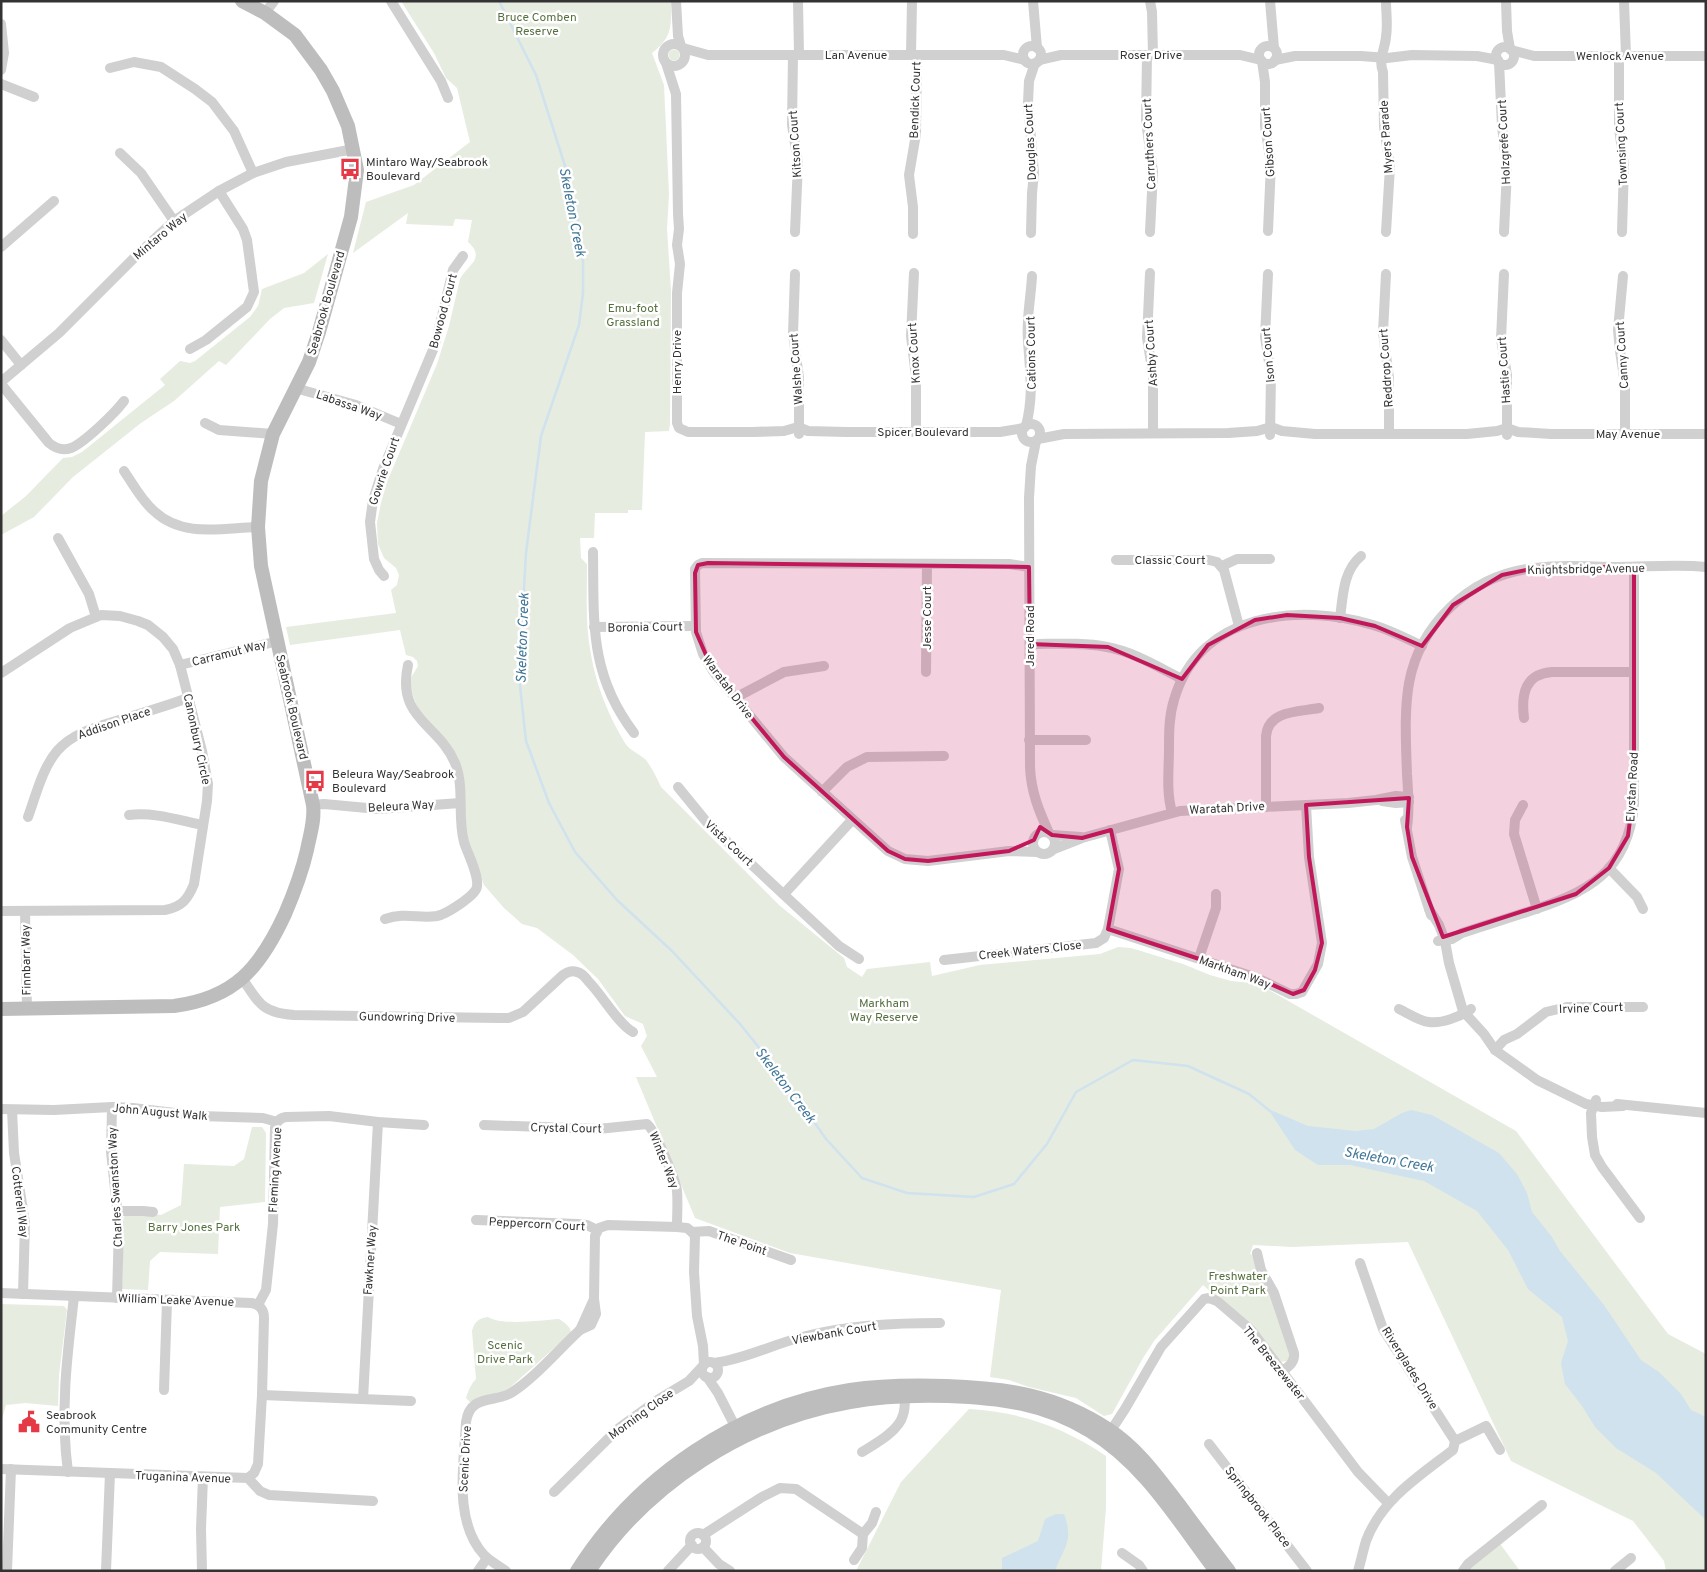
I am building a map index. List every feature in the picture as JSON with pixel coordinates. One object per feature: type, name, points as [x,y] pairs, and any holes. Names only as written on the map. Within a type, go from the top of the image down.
[{"type":"street","name":"Seabrook Boulevard","points":[[1,1009],[158,1007],[189,1004],[220,993],[242,978],[263,956],[279,928],[298,883],[308,844],[313,823],[313,805],[261,566],[258,527],[260,482],[273,434],[309,362],[350,217],[357,170],[348,126],[333,91],[321,70],[295,35],[242,1]]},
{"type":"street","points":[[265,14],[274,1]]},
{"type":"street","points":[[391,1],[441,81],[448,98]]},
{"type":"street","name":"Kitson Court","points":[[795,232],[798,163],[792,125],[798,1]]},
{"type":"street","name":"Bendick Court","points":[[912,1],[916,134],[909,175],[913,207],[913,234]]},
{"type":"street","name":"Douglas Court","points":[[1031,233],[1034,174],[1028,103],[1035,29],[1034,1]]},
{"type":"street","name":"Carruthers Court","points":[[1150,1],[1150,55],[1146,121],[1153,172],[1150,232]]},
{"type":"street","name":"Gibson Court","points":[[1268,231],[1271,173],[1265,126],[1266,82],[1271,30],[1270,1]]},
{"type":"street","name":"Myers Parade","points":[[1386,1],[1386,38],[1388,44],[1384,55],[1383,72],[1384,127],[1390,167],[1386,232]]},
{"type":"street","points":[[1505,55],[1507,32],[1506,1]]},
{"type":"street","name":"Townsing Court","points":[[1622,232],[1624,165],[1619,128],[1624,1]]},
{"type":"street","points":[[676,6],[682,47],[685,54],[682,63],[673,66],[666,63],[663,51],[668,45],[676,6]]},
{"type":"street","points":[[1,24],[4,53],[1,70]]},
{"type":"street","points":[[668,45],[674,44],[682,47]]},
{"type":"street","name":"Lan Avenue","points":[[682,47],[708,55],[1032,55]]},
{"type":"street","name":"Lan Avenue","points":[[682,63],[708,55]]},
{"type":"street","name":"Roser Drive","points":[[1032,55],[1384,55]]},
{"type":"street","name":"Wenlock Avenue","points":[[1384,55],[1706,56]]},
{"type":"street","name":"Holzgrefe Court","points":[[1504,232],[1507,170],[1502,126],[1501,82],[1505,55]]},
{"type":"street","points":[[110,68],[134,62],[160,67],[212,102],[234,131],[253,173]]},
{"type":"street","name":"Henry Drive","points":[[666,63],[676,94]]},
{"type":"street","name":"Henry Drive","points":[[681,430],[677,423],[677,292],[672,245],[678,214],[676,94],[682,63]]},
{"type":"street","points":[[1,84],[34,97]]},
{"type":"street","name":"Mintaro Way","points":[[1,383],[58,333],[133,259],[174,222],[219,191],[253,173],[286,162],[354,148]]},
{"type":"street","points":[[120,154],[141,173],[174,222]]},
{"type":"street","points":[[190,348],[206,340],[247,307],[254,292],[247,240],[243,229],[219,191]]},
{"type":"street","points":[[1,247],[54,201]]},
{"type":"street","name":"Bowood Court","points":[[401,424],[435,344],[453,270],[463,256]]},
{"type":"street","name":"Knox Court","points":[[914,273],[911,336],[916,377],[916,432]]},
{"type":"street","name":"Ashby Court","points":[[1150,273],[1147,338],[1153,375],[1153,433]]},
{"type":"street","name":"Walshe Court","points":[[795,274],[793,334],[799,378],[798,431]]},
{"type":"street","name":"Ison Court","points":[[1268,274],[1265,337],[1271,375],[1270,431]]},
{"type":"street","name":"Reddrop Court","points":[[1386,274],[1383,340],[1389,378],[1389,434]]},
{"type":"street","name":"Hastie Court","points":[[1504,274],[1501,339],[1507,375],[1507,432]]},
{"type":"street","name":"Cations Court","points":[[1031,434],[1031,367],[1028,340],[1032,276]]},
{"type":"street","name":"Canny Court","points":[[1623,276],[1618,330],[1625,384],[1625,434]]},
{"type":"street","points":[[1,340],[21,365]]},
{"type":"street","points":[[1,383],[55,448],[70,448],[78,443],[115,414],[124,401]]},
{"type":"street","name":"Labassa Way","points":[[295,388],[356,405],[401,424]]},
{"type":"street","points":[[205,422],[219,430],[273,434]]},
{"type":"street","name":"Gowrie Court","points":[[384,576],[374,559],[370,522],[371,509],[382,470],[401,424]]},
{"type":"street","name":"Spicer Boulevard","points":[[681,430],[688,432],[1153,433]]},
{"type":"street","name":"May Avenue","points":[[1153,433],[1228,433],[1259,438],[1270,431],[1284,438],[1315,434],[1467,434],[1496,431],[1551,434],[1706,434]]},
{"type":"street","name":"Jared Road","points":[[1031,434],[1029,449],[1031,466],[1029,498],[1029,740],[1030,774],[1036,804],[1034,838]]},
{"type":"street","points":[[124,471],[152,510],[164,519],[177,525],[200,530],[258,527]]},
{"type":"street","points":[[58,538],[89,594],[96,617]]},
{"type":"street","name":"Boronia Court","points":[[593,552],[594,628],[599,661],[603,676],[618,710],[634,733]]},
{"type":"street","points":[[1340,618],[1347,575],[1353,563],[1361,556]]},
{"type":"street","name":"Classic Court","points":[[1222,566],[1237,559],[1270,559]]},
{"type":"street","name":"Classic Court","points":[[1116,560],[1209,560],[1217,562],[1222,566],[1239,626]]},
{"type":"street","name":"Waratah Drive","points":[[1029,564],[702,564],[698,565],[695,569],[696,626],[697,639],[713,671],[780,752],[888,851],[905,859],[928,861],[1009,851],[1037,852]]},
{"type":"street","name":"Jesse Court","points":[[926,672],[927,564]]},
{"type":"street","name":"Knightsbridge Avenue","points":[[1704,567],[1540,567],[1502,575],[1476,588],[1452,605],[1434,626],[1422,646],[1411,676],[1407,700],[1406,800],[1407,826],[1412,857],[1466,1011],[1512,1063],[1536,1080],[1595,1104],[1706,1113]]},
{"type":"street","name":"Elystan Road","points":[[1442,940],[1537,909],[1576,894],[1594,883],[1609,868],[1628,836],[1633,815],[1634,567]]},
{"type":"street","points":[[1172,812],[1169,798],[1169,728],[1174,700],[1182,679],[1196,658],[1208,645],[1222,635],[1255,620],[1282,616],[1314,615],[1340,618],[1375,626],[1422,646]]},
{"type":"street","name":"Canonbury Circle","points":[[1,673],[70,628],[96,617],[120,616],[148,625],[168,643],[180,665],[202,751],[208,784],[194,884],[188,898],[179,906],[165,910],[1,911]]},
{"type":"street","name":"Boronia Court","points":[[594,628],[696,626]]},
{"type":"street","name":"Carramut Way","points":[[180,665],[278,641]]},
{"type":"street","points":[[1030,644],[1085,644],[1108,647],[1129,653],[1182,679]]},
{"type":"street","points":[[385,919],[401,915],[441,915],[471,895],[478,886],[478,880],[463,840],[460,782],[453,758],[442,742],[418,717],[408,698],[406,683],[408,666]]},
{"type":"street","points":[[735,698],[784,672],[824,666]]},
{"type":"street","points":[[1524,718],[1523,702],[1527,686],[1533,678],[1541,674],[1634,672]]},
{"type":"street","name":"Addison Place","points":[[28,817],[50,761],[58,750],[73,737],[188,698]]},
{"type":"street","points":[[1266,807],[1266,736],[1268,727],[1280,715],[1319,708]]},
{"type":"street","points":[[1029,740],[1086,740]]},
{"type":"street","points":[[822,792],[847,766],[867,757],[944,756]]},
{"type":"street","name":"Vista Court","points":[[678,787],[709,826],[839,946],[859,959]]},
{"type":"street","name":"Waratah Drive","points":[[1054,849],[1082,838],[1172,812],[1196,809],[1406,800]]},
{"type":"street","name":"Beleura Way","points":[[313,805],[324,804],[378,810],[460,803]]},
{"type":"street","name":"Jared Road","points":[[1036,804],[1051,834]]},
{"type":"street","name":"Markham Way","points":[[1108,929],[1265,981],[1290,994],[1299,993],[1306,987],[1318,964],[1322,936],[1308,857],[1306,805]]},
{"type":"street","points":[[1523,805],[1515,820],[1514,834],[1537,909]]},
{"type":"street","points":[[129,815],[160,816],[203,825]]},
{"type":"street","points":[[784,894],[852,820]]},
{"type":"street","points":[[1108,929],[1119,869],[1110,830]]},
{"type":"street","points":[[1040,833],[1051,834],[1055,840],[1054,849],[1046,854],[1037,852],[1033,846],[1034,838],[1040,833]]},
{"type":"street","name":"Waratah Drive","points":[[1051,834],[1082,838]]},
{"type":"street","name":"Waratah Drive","points":[[1009,851],[1034,838]]},
{"type":"street","points":[[1609,868],[1637,897],[1643,909]]},
{"type":"street","points":[[1199,958],[1216,908],[1216,894]]},
{"type":"street","name":"Finnbarr Way","points":[[25,911],[27,1009]]},
{"type":"street","name":"Creek Waters Close","points":[[944,960],[1096,943],[1104,938],[1108,929]]},
{"type":"street","name":"Gundowring Drive","points":[[242,978],[259,1002],[274,1013],[509,1018],[522,1012],[563,975],[571,971],[577,971],[600,993],[625,1026],[633,1032]]},
{"type":"street","name":"Irvine Court","points":[[1498,1048],[1546,1012],[1556,1009],[1567,1007],[1643,1007]]},
{"type":"street","points":[[1398,1009],[1428,1022],[1449,1019],[1466,1011]]},
{"type":"street","points":[[1595,1104],[1591,1113],[1592,1143],[1598,1161],[1640,1218]]},
{"type":"street","name":"John August Walk","points":[[1,1109],[54,1110],[112,1107],[200,1116],[264,1118],[277,1122]]},
{"type":"street","name":"Charles Swanston Way","points":[[112,1107],[111,1152],[119,1211],[117,1298]]},
{"type":"street","name":"Cotterell Way","points":[[12,1110],[14,1153],[25,1224],[23,1294]]},
{"type":"street","name":"Fleming Avenue","points":[[258,1305],[266,1290],[274,1202],[275,1128],[277,1122],[286,1117],[329,1116],[424,1125]]},
{"type":"street","name":"Fawkner Way","points":[[363,1398],[378,1122]]},
{"type":"street","name":"Crystal Court","points":[[484,1125],[598,1129],[647,1124]]},
{"type":"street","name":"Winter Way","points":[[647,1124],[652,1128],[676,1185],[677,1227]]},
{"type":"street","points":[[119,1211],[153,1212]]},
{"type":"street","name":"Peppercorn Court","points":[[476,1220],[577,1224],[587,1225],[597,1230]]},
{"type":"street","points":[[597,1230],[608,1225],[677,1227],[687,1228],[695,1236],[696,1316],[703,1346],[718,1393],[738,1433]]},
{"type":"street","name":"Scenic Drive","points":[[506,1571],[487,1558],[471,1536],[466,1522],[463,1507],[466,1422],[468,1414],[472,1407],[480,1402],[511,1393],[580,1330],[594,1299],[595,1239],[597,1230]]},
{"type":"street","name":"The Point","points":[[692,1232],[708,1231],[791,1260]]},
{"type":"street","points":[[1257,1253],[1261,1270],[1274,1294],[1294,1353],[1293,1361],[1283,1371]]},
{"type":"street","name":"Riverglades Drive","points":[[1360,1263],[1383,1329],[1455,1441]]},
{"type":"street","name":"William Leake Avenue","points":[[1,1293],[258,1305]]},
{"type":"street","points":[[68,1472],[64,1400],[74,1296]]},
{"type":"street","name":"The Breezewater","points":[[1107,1435],[1125,1409],[1161,1347],[1204,1299],[1209,1298],[1217,1301],[1251,1330],[1358,1472],[1388,1503]]},
{"type":"street","points":[[164,1390],[167,1301]]},
{"type":"street","points":[[258,1305],[262,1309],[264,1318],[262,1395],[411,1401]]},
{"type":"street","name":"Viewbank Court","points":[[710,1369],[730,1360],[804,1336],[855,1326],[894,1323],[940,1323]]},
{"type":"street","name":"Morning Close","points":[[554,1492],[619,1428],[659,1399],[710,1369]]},
{"type":"street","points":[[589,1571],[624,1526],[656,1495],[738,1433],[777,1409],[831,1394],[882,1386],[931,1385],[983,1387],[1026,1394],[1071,1409],[1107,1435],[1134,1450],[1148,1464],[1229,1571]]},
{"type":"street","name":"Truganina Avenue","points":[[6,1469],[248,1478],[254,1473],[258,1464],[262,1395]]},
{"type":"street","points":[[862,1452],[881,1440],[900,1422],[904,1413],[905,1396]]},
{"type":"street","points":[[577,1571],[591,1549],[639,1495],[686,1457],[738,1433],[826,1407],[866,1399],[905,1396],[966,1396],[1009,1400],[1049,1411],[1107,1435],[1144,1477],[1216,1571]]},
{"type":"street","points":[[1358,1571],[1367,1540],[1388,1503],[1405,1487],[1453,1450],[1455,1441],[1486,1426],[1500,1450]]},
{"type":"street","name":"Springbrook Place","points":[[1209,1444],[1307,1571]]},
{"type":"street","points":[[6,1469],[7,1571]]},
{"type":"street","points":[[106,1571],[110,1474]]},
{"type":"street","points":[[202,1571],[203,1477]]},
{"type":"street","points":[[248,1478],[260,1491],[269,1495],[373,1501]]},
{"type":"street","points":[[668,1571],[692,1545],[691,1540],[693,1536],[703,1535],[762,1497],[780,1488],[796,1489],[863,1534]]},
{"type":"street","points":[[1463,1571],[1468,1564],[1542,1505]]},
{"type":"street","points":[[854,1560],[862,1548],[863,1534],[872,1523],[876,1512]]},
{"type":"street","points":[[703,1535],[706,1542],[704,1547]]},
{"type":"street","points":[[692,1545],[698,1549],[704,1547]]},
{"type":"street","points":[[704,1547],[715,1561],[730,1571]]},
{"type":"street","points":[[1122,1553],[1139,1565],[1143,1571]]},
{"type":"street","points":[[478,1571],[487,1558]]},
{"type":"street","points":[[1615,1571],[1631,1558]]},
{"type":"highlighted area","points":[[708,563],[1029,567],[1030,644],[1108,647],[1182,679],[1208,645],[1255,620],[1287,615],[1340,618],[1375,626],[1422,646],[1453,605],[1502,575],[1540,567],[1634,567],[1634,789],[1628,836],[1609,868],[1576,894],[1443,937],[1412,857],[1407,827],[1409,798],[1306,805],[1309,857],[1322,943],[1315,970],[1304,990],[1293,994],[1257,978],[1108,929],[1119,869],[1111,830],[1082,838],[1052,835],[1040,827],[1034,840],[1009,851],[928,861],[905,859],[888,851],[784,757],[713,671],[696,632],[695,573],[698,565]]},
{"type":"green space","points":[[401,1],[671,1],[671,24],[667,36],[664,42],[652,53],[664,85],[669,194],[667,229],[671,291],[669,431],[645,432],[642,510],[628,510],[628,513],[595,513],[594,538],[580,538],[581,558],[587,564],[589,644],[600,689],[625,743],[646,760],[661,787],[779,905],[844,958],[847,967],[862,977],[867,969],[930,962],[932,976],[980,965],[1100,954],[1118,947],[1131,948],[1183,964],[1210,975],[1231,981],[1251,983],[1269,990],[1516,1131],[1668,1334],[1706,1354],[1706,1571],[1666,1571],[1664,1561],[1633,1521],[1511,1461],[1408,1242],[1292,1247],[1253,1245],[1250,1254],[1253,1255],[1273,1301],[1291,1354],[1288,1361],[1279,1362],[1252,1329],[1203,1285],[1154,1341],[1112,1414],[1104,1416],[1076,1398],[1029,1387],[1009,1380],[990,1377],[1001,1290],[790,1253],[695,1218],[636,1077],[657,1077],[641,1046],[647,1036],[643,1024],[625,1016],[598,979],[573,955],[537,928],[522,924],[504,908],[484,885],[467,838],[463,783],[419,711],[410,688],[412,676],[418,666],[417,661],[413,657],[406,655],[400,630],[290,645],[286,627],[396,613],[391,590],[397,585],[399,575],[396,568],[384,558],[378,544],[377,523],[381,503],[387,482],[437,364],[449,326],[460,279],[473,262],[476,253],[468,242],[472,220],[455,219],[453,226],[406,224],[408,213],[353,253],[366,202],[414,185],[470,142],[457,88],[446,78],[434,53]]},
{"type":"green space","points":[[674,49],[680,55],[674,61],[668,55]]},
{"type":"green space","points":[[328,254],[314,303],[284,308],[270,319],[226,365],[219,361],[174,401],[141,423],[73,477],[34,517],[1,535],[1,516],[26,496],[63,458],[72,457],[82,452],[165,385],[160,379],[180,361],[190,363],[195,361],[250,317],[258,306],[262,289],[304,273]]},
{"type":"green space","name":"Barry Jones Park","points":[[252,1127],[262,1127],[266,1133],[265,1202],[220,1207],[218,1254],[160,1252],[150,1261],[148,1290],[122,1289],[124,1215],[144,1213],[161,1215],[181,1205],[184,1164],[234,1166],[244,1159]]},
{"type":"green space","points":[[1,1304],[64,1306],[67,1310],[59,1375],[58,1406],[25,1403],[6,1405],[1,1422]]},
{"type":"green space","name":"Scenic Drive Park","points":[[488,1317],[494,1320],[512,1322],[559,1319],[569,1327],[571,1333],[505,1392],[470,1402],[466,1398],[476,1379],[472,1331],[477,1321]]},
{"type":"green space","points":[[969,1409],[1006,1414],[1041,1423],[1074,1437],[1106,1456],[1106,1507],[1101,1571],[856,1571],[901,1482]]},
{"type":"green space","points":[[1498,1541],[1520,1571],[1463,1571]]},
{"type":"water","points":[[1268,1109],[1308,1126],[1356,1131],[1374,1129],[1411,1110],[1432,1115],[1499,1153],[1517,1174],[1527,1193],[1532,1212],[1552,1237],[1560,1251],[1604,1305],[1641,1360],[1659,1372],[1681,1394],[1691,1410],[1706,1417],[1706,1520],[1656,1473],[1616,1448],[1595,1427],[1565,1384],[1561,1363],[1568,1341],[1562,1317],[1528,1289],[1508,1250],[1477,1211],[1424,1181],[1350,1165],[1318,1165],[1295,1150]]},
{"type":"water","points":[[1056,1514],[1064,1514],[1068,1538],[1055,1571],[1002,1571],[1002,1558],[1038,1541],[1045,1519]]},
{"type":"waterway","name":"Skeleton Creek","points":[[499,1],[536,75],[567,172],[577,214],[583,261],[583,293],[579,325],[541,436],[526,553],[519,677],[526,741],[549,803],[575,852],[617,900],[672,951],[740,1024],[785,1080],[826,1139],[862,1178],[907,1193],[974,1197],[1014,1184],[1047,1144],[1076,1092],[1133,1060],[1188,1066],[1249,1094],[1270,1111]]},
{"type":"place","name":"Mintaro Way/Seabrook Boulevard","points":[[350,169]]},
{"type":"place","name":"Beleura Way/Seabrook Boulevard","points":[[315,781]]},
{"type":"place","name":"Seabrook Community Centre","points":[[29,1422]]},
{"type":"park label","name":"Bruce Comben Reserve","points":[[537,24]]},
{"type":"park label","name":"Emu-foot Grassland","points":[[633,315]]},
{"type":"park label","name":"Markham Way Reserve","points":[[884,1010]]},
{"type":"park label","name":"Freshwater Point Park","points":[[1238,1283]]}]
